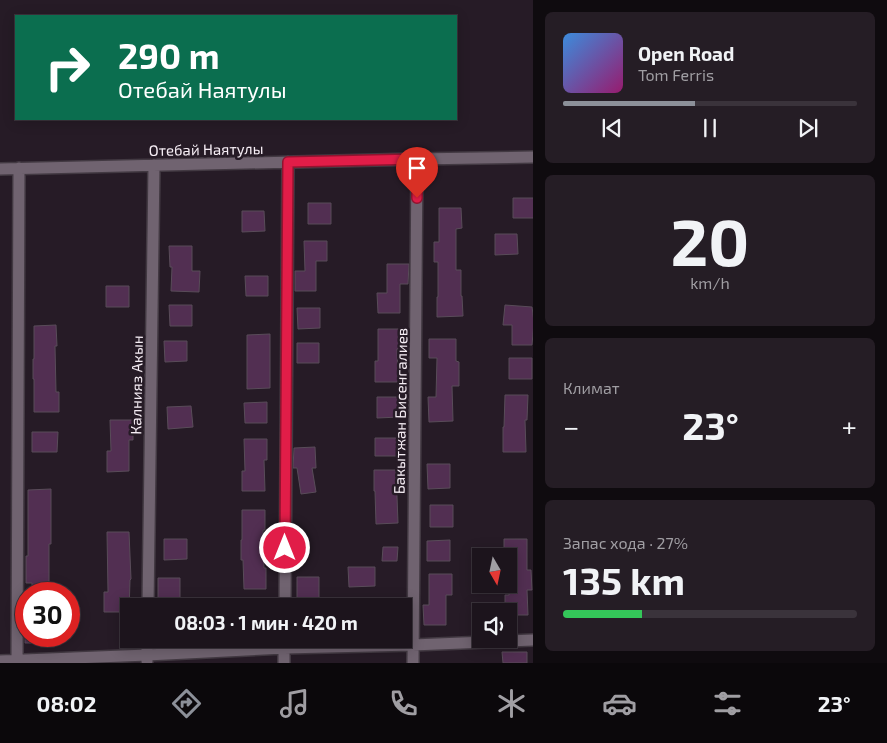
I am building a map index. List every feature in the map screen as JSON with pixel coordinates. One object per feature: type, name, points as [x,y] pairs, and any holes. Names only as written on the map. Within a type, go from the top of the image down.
[{"type":"street","name":"Отебай Наятулы","points":[[0,169],[533,157]]},
{"type":"street","name":"Бакытжан Бисенгалиев","points":[[413,663],[417,159]]},
{"type":"street","points":[[285,598],[288,162]]},
{"type":"street","name":"Калнияз Акын","points":[[148,598],[154,165]]},
{"type":"street","points":[[17,662],[19,168]]},
{"type":"street","points":[[413,645],[533,640]]},
{"type":"street","points":[[0,661],[147,659],[247,648]]},
{"type":"street","points":[[284,648],[284,663]]},
{"type":"building","points":[[513,198],[533,198],[533,218],[513,218]]},
{"type":"building","points":[[308,203],[331,203],[331,224],[308,224]]},
{"type":"building","points":[[439,208],[461,208],[462,228],[456,229],[456,270],[461,270],[463,316],[437,317],[438,262],[434,262],[434,242],[439,242]]},
{"type":"building","points":[[242,211],[264,211],[265,231],[242,232]]},
{"type":"building","points":[[495,234],[517,234],[518,254],[495,255]]},
{"type":"building","points":[[304,241],[327,241],[327,261],[316,261],[316,291],[295,291],[295,271],[305,271]]},
{"type":"building","points":[[169,246],[192,246],[192,271],[200,271],[199,292],[171,291],[172,267],[170,267]]},
{"type":"building","points":[[387,264],[409,264],[408,284],[400,284],[400,313],[378,313],[377,293],[387,293]]},
{"type":"building","points":[[245,276],[268,276],[268,296],[246,296]]},
{"type":"building","points":[[106,286],[129,286],[129,307],[106,307]]},
{"type":"building","points":[[169,305],[192,305],[192,326],[170,326]]},
{"type":"building","points":[[505,305],[532,307],[532,345],[512,345],[512,325],[503,325]]},
{"type":"building","points":[[297,308],[320,308],[320,328],[298,329]]},
{"type":"building","points":[[56,325],[56,392],[59,392],[59,412],[34,412],[34,326]]},
{"type":"building","points":[[378,329],[400,329],[400,349],[397,349],[398,382],[375,382],[375,361],[378,361]]},
{"type":"building","points":[[270,334],[270,388],[247,389],[247,335]]},
{"type":"building","points":[[429,339],[456,339],[456,361],[459,362],[459,386],[452,386],[453,421],[429,422],[428,397],[436,397],[437,358],[429,358]]},
{"type":"building","points":[[164,341],[187,341],[187,361],[165,362]]},
{"type":"building","points":[[297,343],[319,343],[319,363],[297,363]]},
{"type":"building","points":[[509,358],[532,358],[532,379],[509,379]]},
{"type":"building","points":[[505,395],[528,395],[527,420],[525,420],[526,452],[503,452]]},
{"type":"building","points":[[377,397],[400,397],[400,417],[377,418]]},
{"type":"building","points":[[267,402],[267,423],[245,423],[244,403]]},
{"type":"building","points":[[191,406],[193,427],[168,429],[167,407]]},
{"type":"building","points":[[110,420],[133,420],[133,440],[129,440],[129,471],[107,472],[107,451],[111,451]]},
{"type":"building","points":[[32,432],[58,432],[57,452],[32,452]]},
{"type":"building","points":[[375,438],[397,438],[397,456],[375,456]]},
{"type":"building","points":[[244,439],[267,439],[267,460],[264,460],[265,491],[242,491],[242,471],[245,471]]},
{"type":"building","points":[[315,447],[316,468],[312,468],[316,492],[301,494],[297,468],[293,468],[294,448]]},
{"type":"building","points":[[427,464],[450,464],[450,488],[428,489]]},
{"type":"building","points":[[374,470],[396,470],[398,523],[376,524]]},
{"type":"building","points":[[51,489],[49,582],[26,582],[28,490]]},
{"type":"building","points":[[430,505],[453,505],[453,527],[430,527]]},
{"type":"building","points":[[242,510],[265,510],[265,530],[263,530],[266,589],[244,589],[243,560],[241,560]]},
{"type":"building","points":[[107,532],[129,532],[131,579],[129,598],[120,598],[120,612],[104,612],[104,592],[108,592]]},
{"type":"building","points":[[164,539],[187,539],[187,559],[164,560]]},
{"type":"building","points":[[504,539],[527,539],[527,570],[531,570],[532,590],[527,590],[528,615],[517,615],[517,603],[505,603],[505,595],[518,592],[518,548],[504,548]]},
{"type":"building","points":[[450,540],[450,561],[427,561],[427,541]]},
{"type":"building","points":[[383,547],[398,547],[397,561],[382,561]]},
{"type":"building","points":[[348,567],[375,567],[375,586],[349,587]]},
{"type":"building","points":[[429,574],[452,574],[452,595],[446,595],[446,625],[424,625],[423,605],[429,605]]},
{"type":"building","points":[[297,577],[319,577],[319,598],[297,598]]},
{"type":"building","points":[[158,578],[180,578],[180,598],[158,598]]},
{"type":"building","points":[[502,652],[527,652],[527,663],[503,663]]},
{"type":"route","points":[[285,548],[288,162],[417,159],[417,198]]}]
